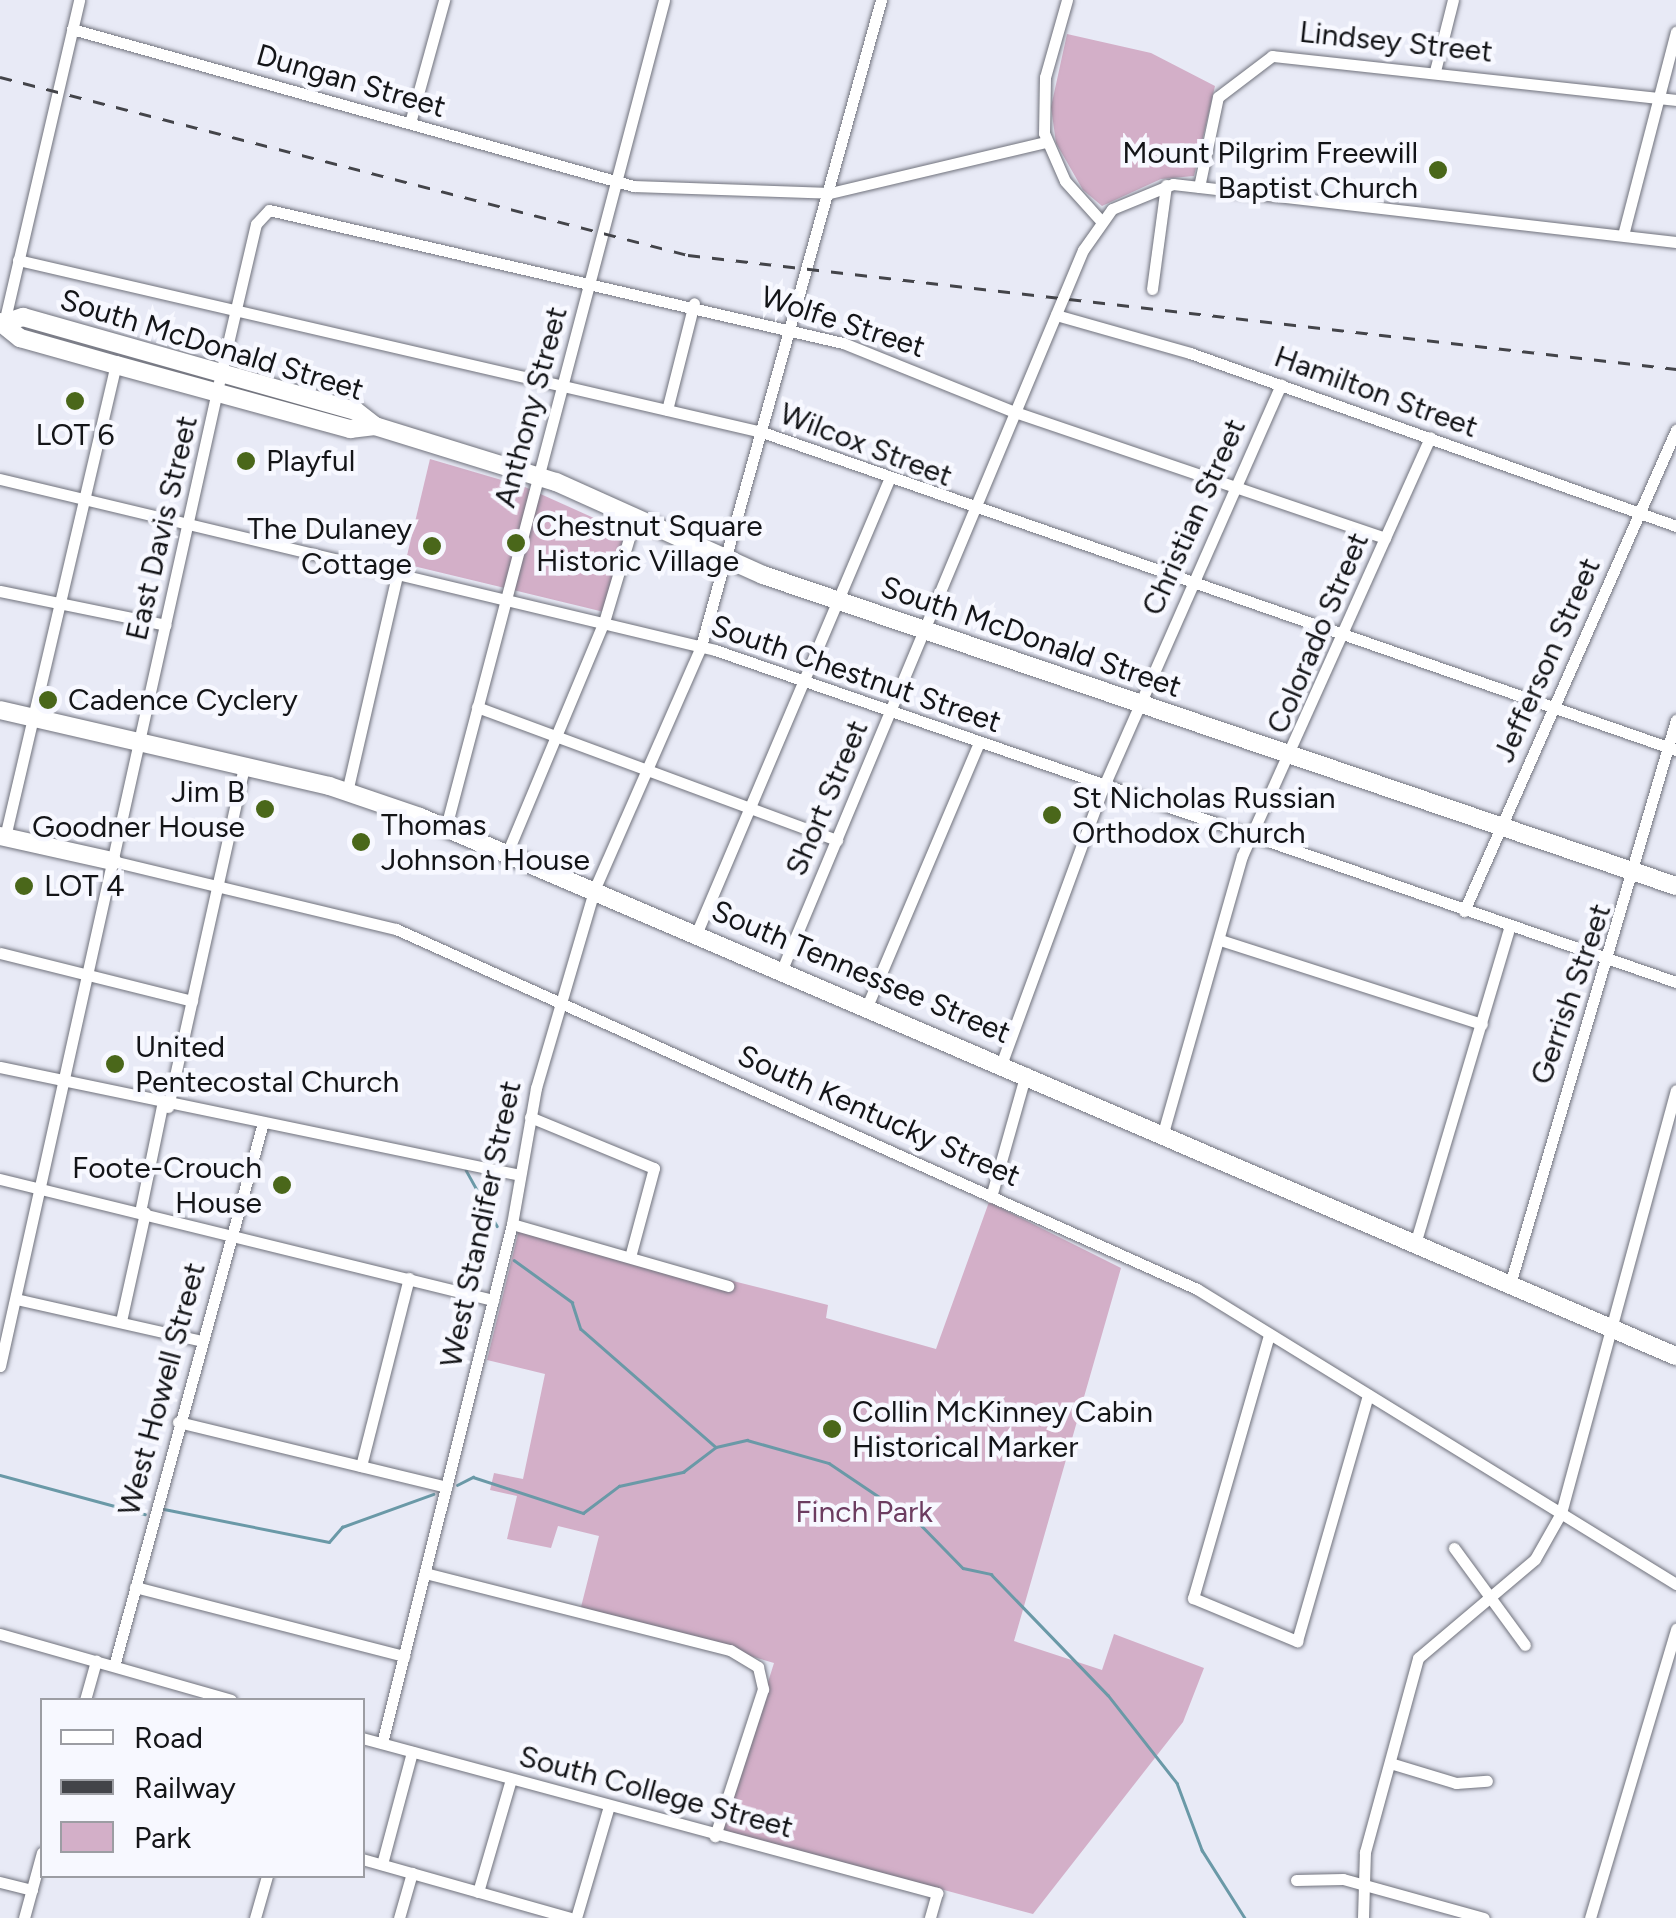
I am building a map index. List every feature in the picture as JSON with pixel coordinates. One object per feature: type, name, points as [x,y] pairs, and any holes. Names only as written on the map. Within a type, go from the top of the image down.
[{"type":"main road","name":"South McDonald Street","points":[[1,328],[23,317],[356,411],[375,426],[539,476],[727,561],[1676,886]]},
{"type":"main road","name":"South McDonald Street","points":[[1,328],[20,338],[350,429],[375,426]]},
{"type":"main road","name":"South Tennessee Street","points":[[0,710],[141,740],[347,792],[446,827],[868,1004],[1676,1356]]},
{"type":"main road","name":"South Kentucky Street","points":[[2,837],[112,861]]},
{"type":"street","points":[[1,328],[80,0]]},
{"type":"street","points":[[410,124],[444,0]]},
{"type":"street","name":"Anthony Street","points":[[446,827],[664,0]]},
{"type":"street","name":"West Standifer Street","points":[[382,1743],[512,1224],[530,1117],[561,1004],[595,888],[651,768],[701,646],[882,0]]},
{"type":"street","points":[[1067,0],[1044,86],[1046,142],[1070,188],[1101,221],[1166,185],[1676,242]]},
{"type":"street","points":[[1434,70],[1453,0]]},
{"type":"street","name":"Dungan Street","points":[[72,29],[617,182],[745,196],[830,193],[1046,142]]},
{"type":"street","points":[[1622,235],[1676,32]]},
{"type":"street","name":"Lindsey Street","points":[[1199,187],[1212,109],[1258,60],[1297,54],[1676,100]]},
{"type":"street","points":[[1152,289],[1166,185]]},
{"type":"street","name":"Wolfe Street","points":[[270,210],[591,279],[792,328],[1015,412],[1385,538]]},
{"type":"street","name":"East Davis Street","points":[[0,1366],[221,373],[256,224],[270,210]]},
{"type":"street","name":"Short Street","points":[[783,968],[1056,315],[1101,221]]},
{"type":"street","name":"Wilcox Street","points":[[18,260],[762,432],[974,512],[1344,633],[1672,749]]},
{"type":"street","points":[[667,410],[694,303]]},
{"type":"street","name":"Hamilton Street","points":[[1056,315],[1280,384],[1676,526]]},
{"type":"street","points":[[2,837],[116,365]]},
{"type":"street","name":"Christian Street","points":[[1002,1062],[1103,788],[1232,485],[1280,384]]},
{"type":"street","name":"Jefferson Street","points":[[1464,911],[1676,430]]},
{"type":"street","name":"Colorado Street","points":[[1164,1133],[1220,940],[1254,840],[1430,438]]},
{"type":"street","name":"South Chestnut Street","points":[[0,479],[701,646],[1103,788],[1676,982]]},
{"type":"street","points":[[698,932],[888,481]]},
{"type":"street","points":[[508,851],[604,622],[634,518]]},
{"type":"street","points":[[347,792],[398,572]]},
{"type":"street","points":[[0,591],[166,625]]},
{"type":"street","points":[[476,706],[560,733],[837,840]]},
{"type":"street","name":"Gerrish Street","points":[[1510,1284],[1637,873],[1672,749],[1676,720]]},
{"type":"street","points":[[868,1004],[978,743]]},
{"type":"street","points":[[121,1320],[244,766]]},
{"type":"street","name":"South Kentucky Street","points":[[112,861],[396,929],[1197,1289],[1676,1584]]},
{"type":"street","points":[[1415,1244],[1510,926]]},
{"type":"street","points":[[1220,940],[1482,1024]]},
{"type":"street","points":[[0,953],[192,1001]]},
{"type":"street","points":[[0,1066],[166,1106],[520,1176]]},
{"type":"street","points":[[991,1197],[1026,1073]]},
{"type":"street","points":[[1363,1918],[1360,1883],[1418,1658],[1536,1559],[1561,1513],[1676,1090]]},
{"type":"street","points":[[530,1117],[654,1168],[630,1258]]},
{"type":"street","name":"West Howell Street","points":[[114,1666],[262,1126]]},
{"type":"street","points":[[0,1179],[493,1300]]},
{"type":"street","points":[[512,1224],[728,1286]]},
{"type":"street","points":[[361,1466],[409,1278]]},
{"type":"street","points":[[16,1298],[202,1341]]},
{"type":"street","points":[[1269,1335],[1193,1598],[1297,1641],[1368,1395]]},
{"type":"street","points":[[178,1422],[446,1488]]},
{"type":"street","points":[[1454,1548],[1493,1592],[1525,1645]]},
{"type":"street","points":[[425,1573],[734,1652],[763,1676],[716,1836]]},
{"type":"street","points":[[135,1588],[404,1656]]},
{"type":"street","points":[[1590,1918],[1676,1629]]},
{"type":"street","points":[[0,1634],[208,1698]]},
{"type":"street","points":[[86,1698],[96,1661]]},
{"type":"street","name":"South College Street","points":[[365,1739],[937,1893],[930,1918]]},
{"type":"street","points":[[382,1864],[412,1752]]},
{"type":"street","points":[[1390,1764],[1456,1783],[1487,1781]]},
{"type":"street","points":[[478,1892],[510,1778]]},
{"type":"street","points":[[365,1860],[573,1918],[609,1806]]},
{"type":"street","points":[[24,1918],[40,1860]]},
{"type":"street","points":[[399,1918],[412,1873]]},
{"type":"street","points":[[255,1918],[266,1878]]},
{"type":"street","points":[[1296,1880],[1360,1883],[1484,1918]]},
{"type":"street","points":[[0,1882],[32,1890]]},
{"type":"green space","points":[[1067,34],[1151,53],[1215,86],[1194,176],[1161,179],[1102,206],[1083,190],[1056,143],[1051,107]]},
{"type":"green space","name":"Chestnut Square Historic Village","points":[[430,459],[525,487],[625,532],[604,612],[405,564]]},
{"type":"green space","name":"Finch Park","points":[[989,1202],[1121,1268],[1014,1641],[1102,1670],[1114,1634],[1204,1668],[1183,1722],[1033,1914],[722,1830],[774,1663],[581,1607],[599,1536],[558,1526],[551,1548],[507,1539],[517,1496],[490,1490],[494,1473],[523,1479],[545,1374],[487,1360],[519,1230],[727,1290],[729,1280],[828,1305],[826,1318],[936,1349]]},
{"type":"waterway","points":[[466,1170],[497,1226]]},
{"type":"waterway","points":[[514,1260],[572,1302],[581,1329],[716,1447]]},
{"type":"waterway","points":[[457,1485],[473,1477],[583,1513],[619,1486],[683,1472],[716,1447],[747,1440],[829,1463],[921,1525],[963,1568],[991,1574],[1108,1695],[1177,1783],[1202,1850],[1245,1918]]},
{"type":"waterway","points":[[0,1475],[145,1514]]},
{"type":"waterway","points":[[164,1509],[329,1542],[342,1527],[433,1494]]},
{"type":"railway","points":[[0,77],[688,255],[1676,369]]},
{"type":"place","name":"Mount Pilgrim Freewill Baptist Church","points":[[1438,170]]},
{"type":"place","name":"LOT 6","points":[[75,401]]},
{"type":"place","name":"Playful","points":[[246,461]]},
{"type":"place","name":"Chestnut Square Historic Village","points":[[516,543]]},
{"type":"place","name":"The Dulaney Cottage","points":[[432,546]]},
{"type":"place","name":"Cadence Cyclery","points":[[48,700]]},
{"type":"place","name":"Jim B Goodner House","points":[[265,809]]},
{"type":"place","name":"St Nicholas Russian Orthodox Church","points":[[1052,815]]},
{"type":"place","name":"Thomas Johnson House","points":[[361,842]]},
{"type":"place","name":"LOT 4","points":[[24,886]]},
{"type":"place","name":"United Pentecostal Church","points":[[115,1064]]},
{"type":"place","name":"Foote-Crouch House","points":[[282,1185]]},
{"type":"place","name":"Collin McKinney Cabin Historical Marker","points":[[832,1429]]}]
